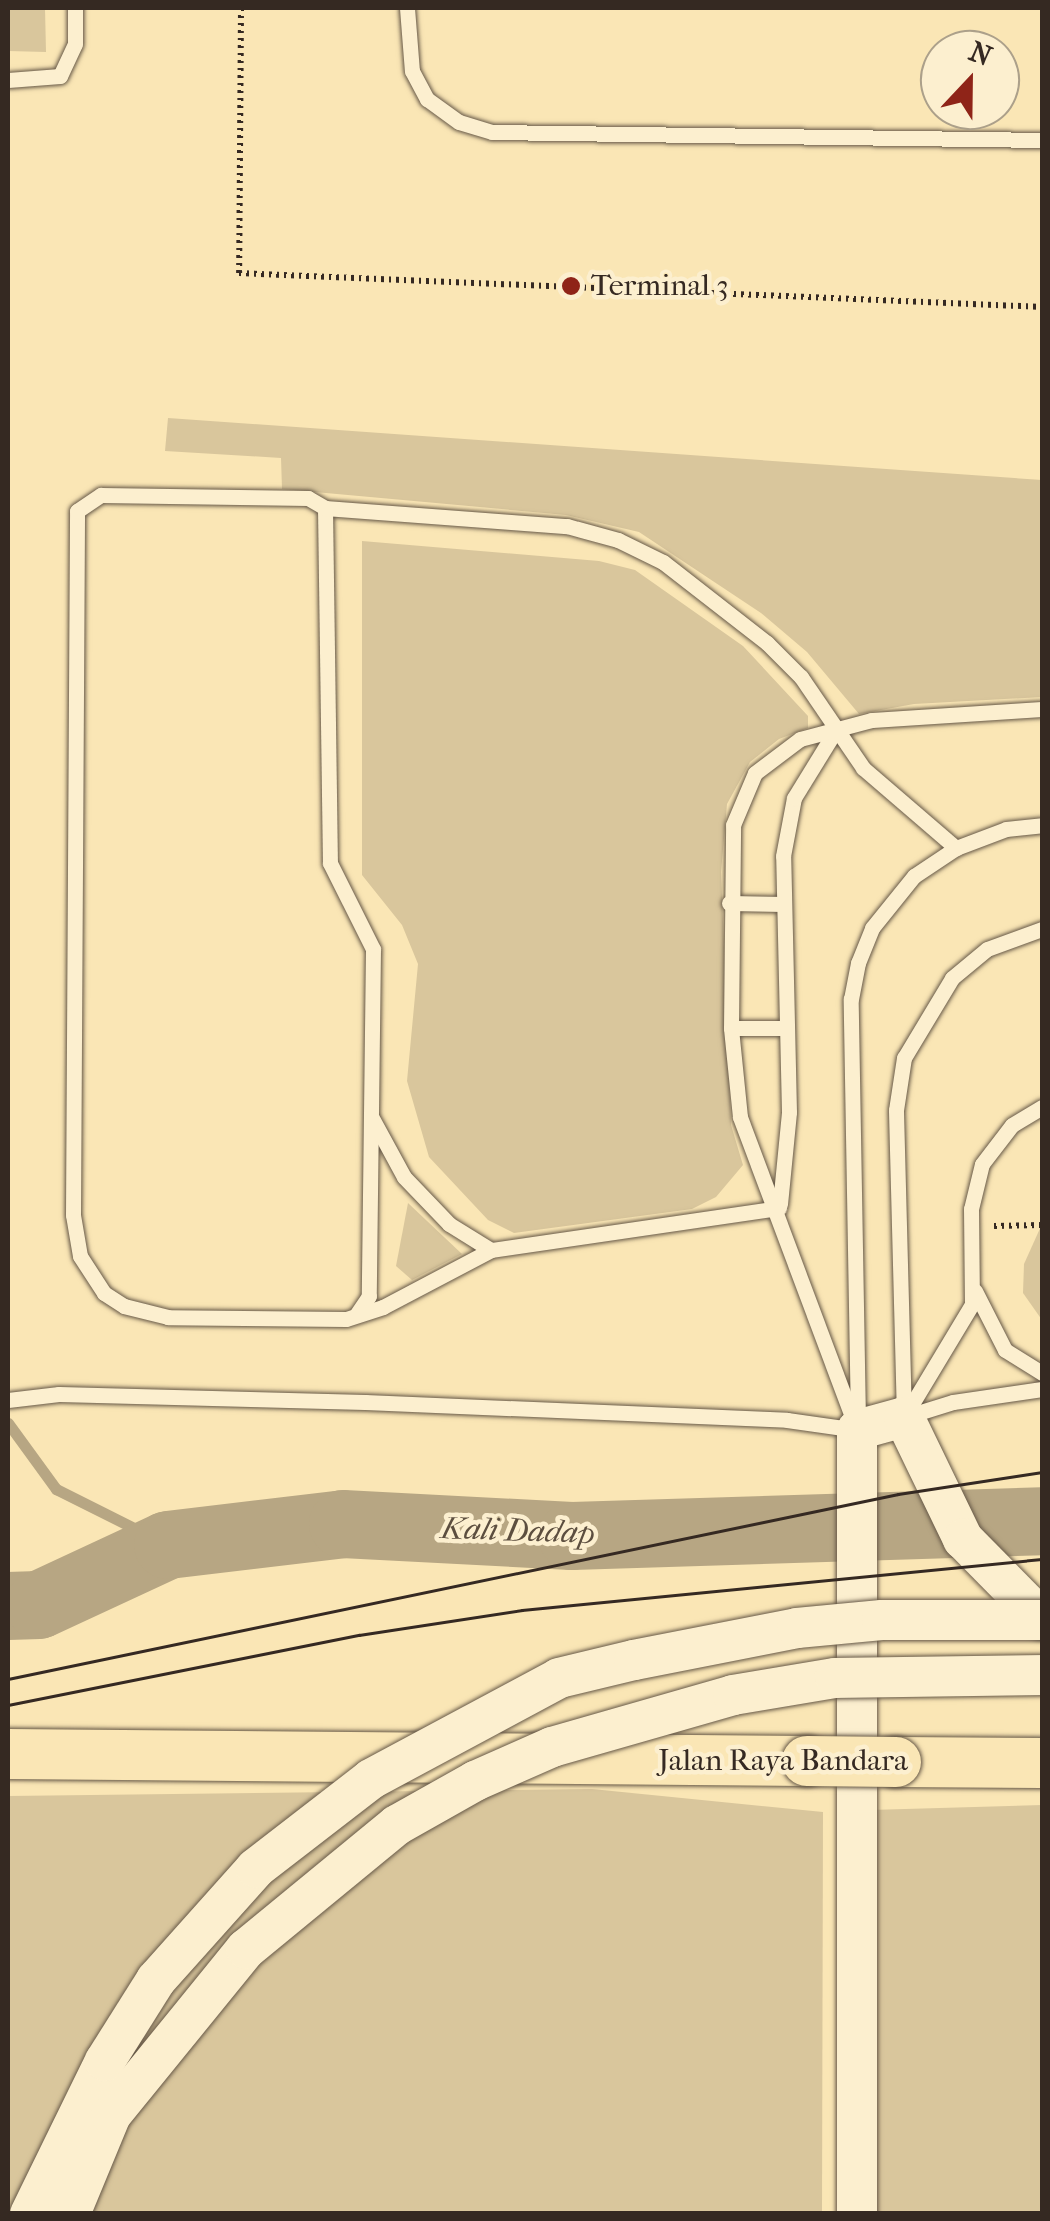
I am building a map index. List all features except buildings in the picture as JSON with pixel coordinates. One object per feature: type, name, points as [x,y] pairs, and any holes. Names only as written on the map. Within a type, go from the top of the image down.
[{"type":"main road","name":"Jalan Raya Bandara","points":[[8,1754],[1042,1763]]},
{"type":"street","points":[[857,2214],[857,1430],[904,1417],[923,1464],[963,1539],[1008,1589],[1042,1619]]},
{"type":"street","points":[[30,2214],[104,2061],[156,1980],[256,1868],[370,1779],[560,1678],[634,1660],[848,1623],[1042,1619]]},
{"type":"street","name":"Jalan Raya Bandara","points":[[70,2214],[111,2115],[246,1949],[398,1825],[475,1780],[552,1747],[734,1695],[835,1678],[1042,1675]]},
{"type":"lane","points":[[8,80],[60,76],[75,44],[75,8]]},
{"type":"lane","points":[[407,8],[412,71],[427,99],[459,122],[492,132],[1042,140]]},
{"type":"lane","points":[[779,1208],[492,1250],[353,1318],[168,1317],[124,1306],[90,1276],[73,1215],[76,512],[101,495],[308,498],[325,508],[567,526],[642,549],[767,642],[838,728],[863,768],[956,848]]},
{"type":"lane","points":[[325,508],[328,846],[330,863],[373,949],[369,1296],[353,1318]]},
{"type":"lane","points":[[857,1430],[779,1208],[740,1117],[731,1028],[729,904],[733,826],[756,773],[800,739],[838,728],[1042,709]]},
{"type":"lane","points":[[779,1208],[789,1112],[783,856],[794,798],[838,728]]},
{"type":"lane","points":[[857,1430],[861,1320],[851,999],[872,928],[914,876],[956,848],[1006,828],[1042,825]]},
{"type":"lane","points":[[729,904],[784,904]]},
{"type":"lane","points":[[904,1417],[896,1110],[904,1058],[952,978],[986,949],[1042,929]]},
{"type":"lane","points":[[731,1028],[786,1028]]},
{"type":"lane","points":[[904,1417],[965,1316],[974,1287],[974,1188],[994,1143],[1042,1107]]},
{"type":"lane","points":[[370,1114],[404,1177],[449,1224],[492,1250]]},
{"type":"lane","points":[[974,1287],[1005,1350],[1042,1374]]},
{"type":"lane","points":[[904,1417],[953,1402],[1042,1389]]},
{"type":"lane","points":[[8,1400],[59,1394],[748,1418],[857,1430]]},
{"type":"path","points":[[241,8],[239,273],[1042,307]]},
{"type":"path","points":[[972,1226],[1042,1225]]},
{"type":"shaded area","points":[[8,8],[45,8],[46,52],[8,51]]},
{"type":"shaded area","points":[[168,418],[1042,480],[1042,697],[914,704],[859,714],[807,652],[761,613],[639,532],[566,515],[282,489],[281,458],[165,451]]},
{"type":"shaded area","points":[[362,541],[599,561],[635,570],[743,646],[808,716],[808,728],[779,739],[750,762],[727,804],[721,872],[731,1125],[743,1165],[716,1197],[692,1209],[514,1233],[488,1220],[429,1157],[407,1081],[418,964],[402,925],[362,875]]},
{"type":"shaded area","points":[[408,1203],[462,1254],[412,1280],[396,1266]]},
{"type":"shaded area","points":[[1042,1224],[1042,1320],[1023,1293],[1024,1264]]},
{"type":"shaded area","points":[[592,1789],[823,1812],[822,2213],[8,2213],[8,1796]]},
{"type":"shaded area","points":[[1042,1805],[1042,2213],[863,2214],[870,1810]]},
{"type":"waterway","points":[[8,1423],[56,1489],[168,1545]]},
{"type":"waterway","name":"Kali Dadap","points":[[8,1606],[39,1605],[168,1545],[343,1524],[572,1536],[1042,1521]]},
{"type":"tram line","points":[[8,1679],[898,1494],[1042,1472]]},
{"type":"tram line","points":[[8,1705],[359,1635],[522,1610],[1042,1559]]},
{"type":"place","name":"Terminal 3","points":[[571,286]]}]
